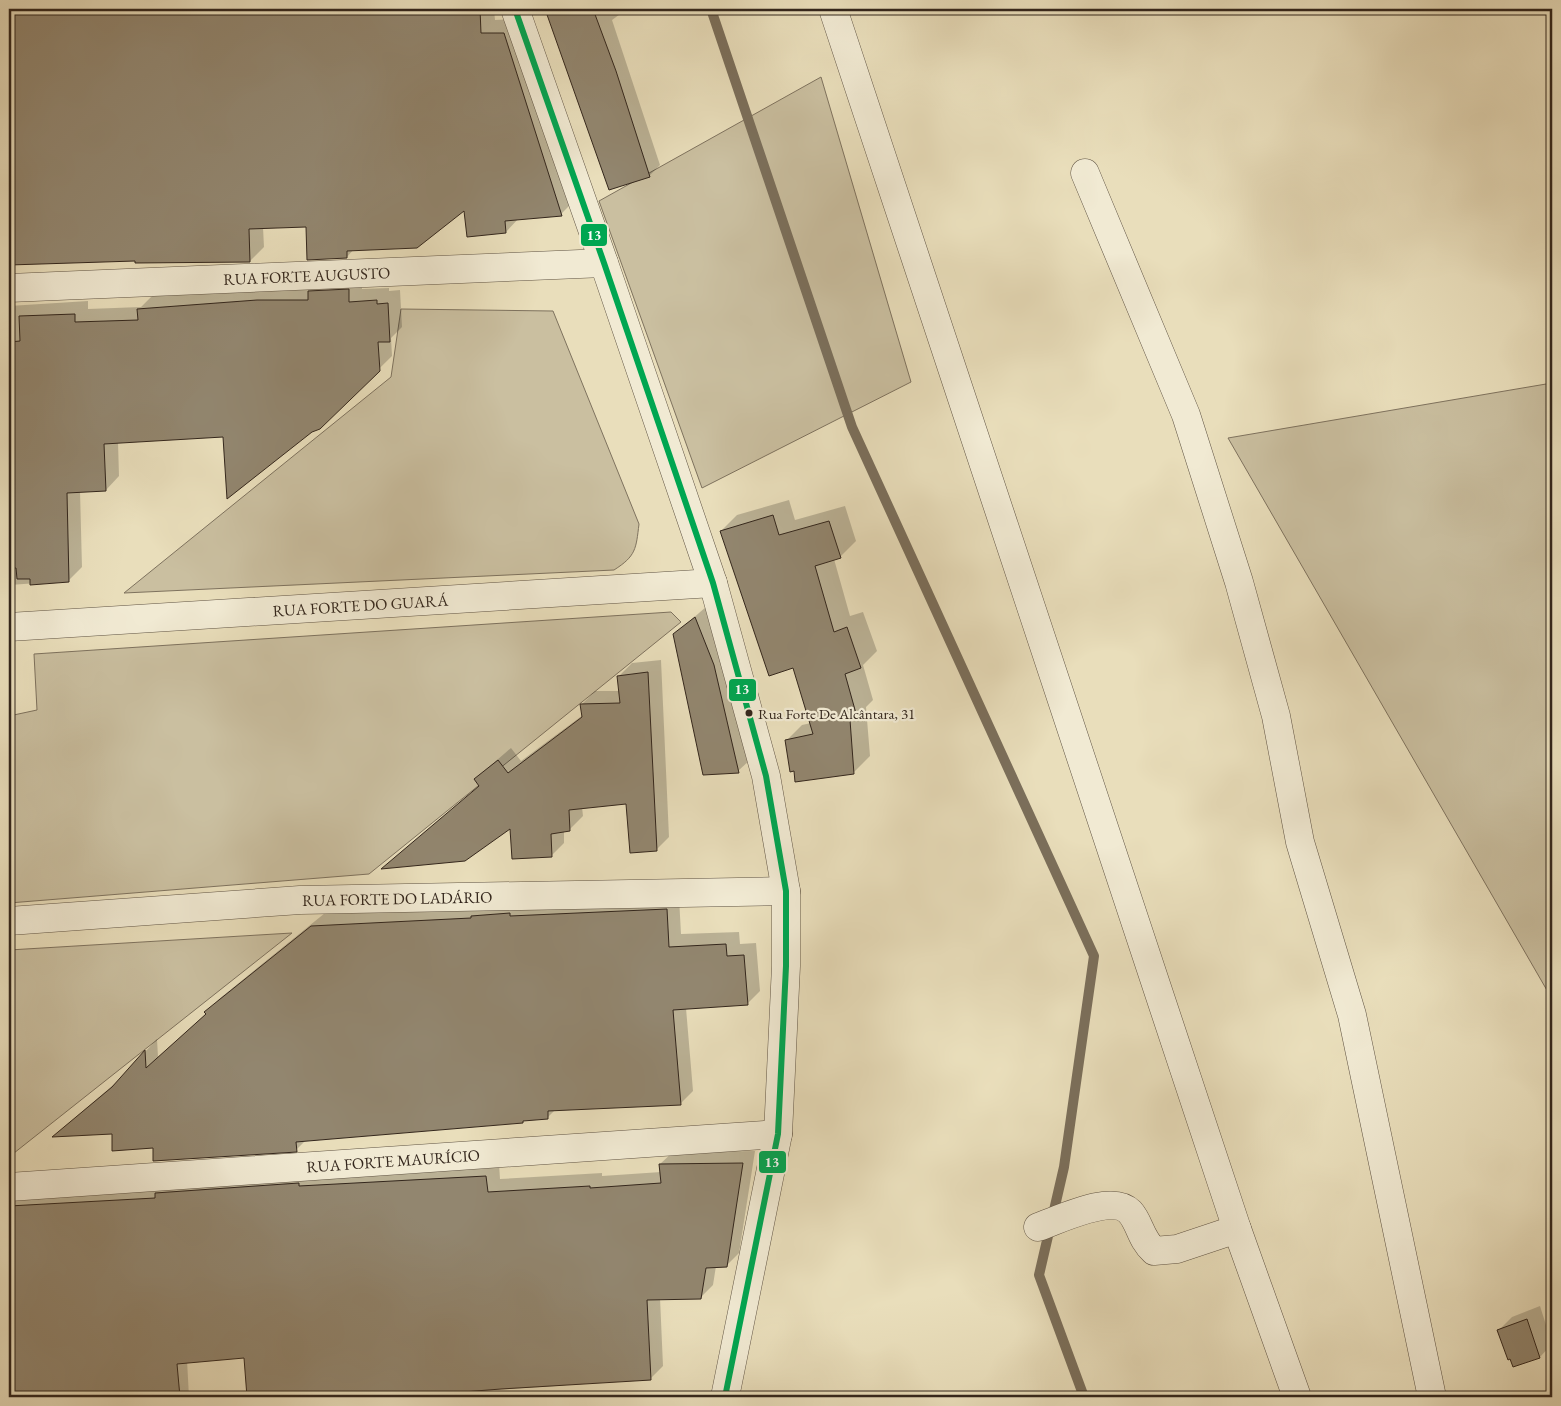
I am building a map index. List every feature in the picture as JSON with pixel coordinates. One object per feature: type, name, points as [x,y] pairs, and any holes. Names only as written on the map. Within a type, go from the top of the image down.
[{"type":"street","points":[[515,9],[713,583],[766,776],[786,890],[786,966],[778,1134],[725,1397]]},
{"type":"street","points":[[833,9],[1237,1229],[1296,1397]]},
{"type":"street","points":[[1085,172],[1186,415],[1239,582],[1276,716],[1300,842],[1352,1015],[1432,1397]]},
{"type":"street","name":"RUA FORTE AUGUSTO","points":[[9,288],[604,263]]},
{"type":"street","name":"RUA FORTE DO GUARÁ","points":[[9,627],[713,583]]},
{"type":"street","name":"RUA FORTE DO LADÁRIO","points":[[9,920],[300,900],[786,890]]},
{"type":"street","name":"RUA FORTE MAURÍCIO","points":[[9,1187],[778,1134]]},
{"type":"street","points":[[1038,1228],[1095,1207],[1111,1204],[1123,1206],[1131,1213],[1144,1242],[1154,1251],[1176,1249],[1237,1229]]},
{"type":"shaded area","points":[[821,77],[911,382],[702,488],[599,201]]},
{"type":"shaded area","points":[[401,309],[553,311],[639,524],[636,546],[631,556],[614,570],[124,593],[391,377]]},
{"type":"shaded area","points":[[1552,383],[1552,999],[1228,438]]},
{"type":"shaded area","points":[[671,612],[681,622],[369,874],[9,903],[9,716],[37,710],[34,654]]},
{"type":"shaded area","points":[[292,933],[9,1157],[9,950]]},
{"type":"building","points":[[9,9],[480,9],[481,33],[504,33],[562,216],[505,221],[506,233],[467,237],[464,211],[417,248],[347,251],[347,258],[307,260],[306,227],[249,229],[250,262],[135,263],[135,261],[9,265]]},
{"type":"building","points":[[545,9],[593,9],[616,71],[650,177],[609,190]]},
{"type":"building","points":[[349,289],[349,302],[377,300],[377,304],[388,303],[390,342],[378,342],[380,371],[320,429],[312,432],[227,499],[223,437],[104,444],[106,491],[67,493],[69,582],[30,585],[30,579],[17,579],[16,568],[9,568],[9,342],[20,341],[19,316],[75,314],[75,322],[138,320],[137,309],[257,300],[308,300],[308,291]]},
{"type":"building","points":[[773,515],[779,535],[829,521],[841,558],[815,566],[834,632],[847,627],[861,668],[845,674],[857,717],[850,720],[854,774],[795,782],[794,771],[790,772],[785,740],[813,734],[793,668],[769,676],[720,531]]},
{"type":"building","points":[[695,617],[714,665],[739,773],[703,775],[673,634]]},
{"type":"building","points":[[648,672],[657,851],[630,853],[626,804],[569,810],[570,831],[551,834],[552,857],[512,859],[510,829],[465,861],[381,869],[479,786],[474,779],[498,760],[508,773],[582,717],[580,704],[620,703],[617,676]]},
{"type":"building","points":[[667,909],[669,947],[726,944],[727,956],[744,955],[748,1005],[673,1010],[681,1105],[548,1111],[548,1119],[523,1121],[523,1123],[296,1142],[297,1152],[153,1161],[153,1148],[112,1151],[112,1134],[52,1137],[112,1087],[145,1050],[146,1068],[206,1014],[204,1012],[311,926],[471,918],[471,916],[510,913],[510,916]]},
{"type":"building","points":[[743,1163],[727,1267],[706,1268],[701,1299],[647,1300],[651,1380],[501,1389],[424,1395],[424,1397],[247,1397],[244,1358],[177,1364],[180,1397],[9,1397],[9,1206],[155,1198],[155,1193],[299,1183],[299,1186],[486,1176],[488,1192],[590,1186],[590,1188],[661,1183],[659,1164]]},
{"type":"building","points":[[1527,1319],[1540,1358],[1513,1367],[1510,1359],[1508,1360],[1497,1330]]},
{"type":"waterway","points":[[711,9],[852,427],[1094,956],[1064,1167],[1039,1275],[1084,1397]]},
{"type":"transit line","name":"13","points":[[515,9],[713,583],[766,776],[786,891],[786,966],[778,1134],[725,1397]]},
{"type":"place","name":"Rua Forte De Alcântara, 31","points":[[749,713]]}]
